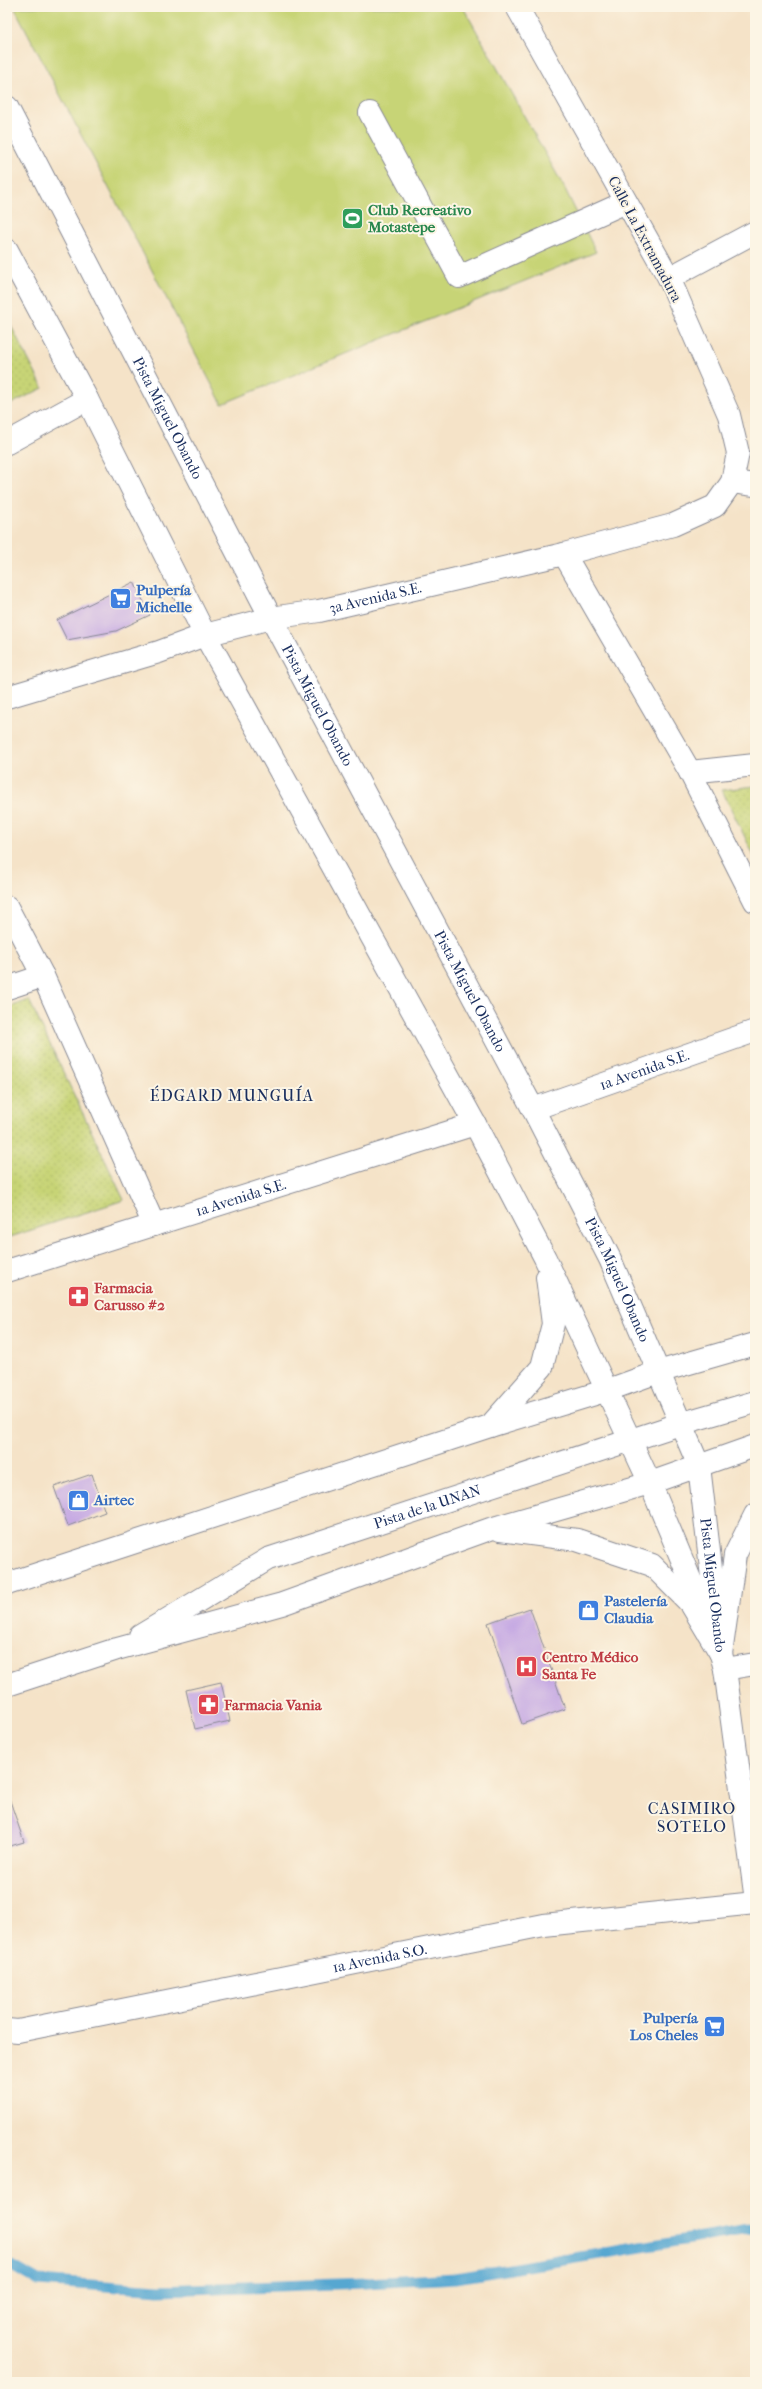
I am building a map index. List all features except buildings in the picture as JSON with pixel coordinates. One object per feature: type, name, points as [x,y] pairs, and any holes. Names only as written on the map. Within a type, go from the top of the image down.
[{"type":"street","name":"Calle La Extramadura","points":[[517,7],[670,278],[729,415],[738,453],[732,482]]},
{"type":"street","name":"Pista Miguel Obando","points":[[7,107],[271,618],[533,1109],[610,1259],[658,1372],[683,1423],[699,1466],[723,1662]]},
{"type":"street","points":[[370,113],[459,277],[626,202]]},
{"type":"street","points":[[670,278],[755,232]]},
{"type":"street","name":"Pista Miguel Obando","points":[[7,250],[87,399],[205,635],[475,1124],[545,1258],[608,1390],[650,1483],[723,1662]]},
{"type":"street","points":[[7,443],[87,399]]},
{"type":"street","points":[[732,482],[755,485]]},
{"type":"street","name":"3a Avenida S.E.","points":[[7,697],[159,652],[205,635],[271,618],[319,612],[564,554],[673,525],[715,506],[732,482]]},
{"type":"street","points":[[564,554],[690,772],[755,901]]},
{"type":"street","points":[[690,772],[755,766]]},
{"type":"street","points":[[7,907],[43,976],[154,1224]]},
{"type":"street","points":[[7,988],[43,976]]},
{"type":"street","name":"1a Avenida S.E.","points":[[533,1109],[755,1031]]},
{"type":"street","name":"1a Avenida S.E.","points":[[7,1271],[475,1124]]},
{"type":"street","points":[[490,1426],[542,1367],[553,1324],[545,1258]]},
{"type":"street","points":[[7,1584],[490,1426],[608,1390],[658,1372],[755,1344]]},
{"type":"street","name":"Pista de la UNAN","points":[[117,1650],[268,1559],[683,1423],[755,1402]]},
{"type":"street","name":"Pista de la UNAN","points":[[7,1685],[117,1650],[282,1604],[490,1529],[650,1483],[755,1446]]},
{"type":"street","points":[[755,1515],[735,1555],[723,1662],[755,1894]]},
{"type":"street","points":[[490,1529],[577,1540],[652,1565],[691,1604],[723,1662]]},
{"type":"street","points":[[723,1662],[755,1664]]},
{"type":"street","name":"1a Avenida S.O.","points":[[7,2030],[18,2032],[544,1925],[755,1903]]},
{"type":"green space","name":"Club Recreativo Motastepe","points":[[14,7],[463,7],[564,187],[596,252],[222,404]]},
{"type":"green space","points":[[7,318],[43,388],[7,406]]},
{"type":"green space","points":[[755,786],[755,858],[722,790]]},
{"type":"green space","points":[[29,1000],[124,1200],[7,1238],[7,1008]]},
{"type":"waterway","points":[[7,2263],[38,2281],[159,2290],[366,2283],[456,2278],[755,2228]]},
{"type":"place","name":"Club Recreativo Motastepe","points":[[353,219]]},
{"type":"place","name":"Pulpería Michelle","points":[[121,599]]},
{"type":"place","name":"Farmacia Carusso #2","points":[[79,1297]]},
{"type":"place","name":"Airtec","points":[[79,1500]]},
{"type":"place","name":"Pastelería Claudia","points":[[588,1610]]},
{"type":"place","name":"Centro Médico Santa Fe","points":[[526,1666]]},
{"type":"place","name":"Farmacia Vania","points":[[208,1705]]},
{"type":"place","name":"Pulpería Los Cheles","points":[[714,2027]]},
{"type":"district","name":"ÉDGARD MUNGUÍA","points":[[232,1095]]},
{"type":"district","name":"CASIMIRO SOTELO","points":[[692,1817]]}]
